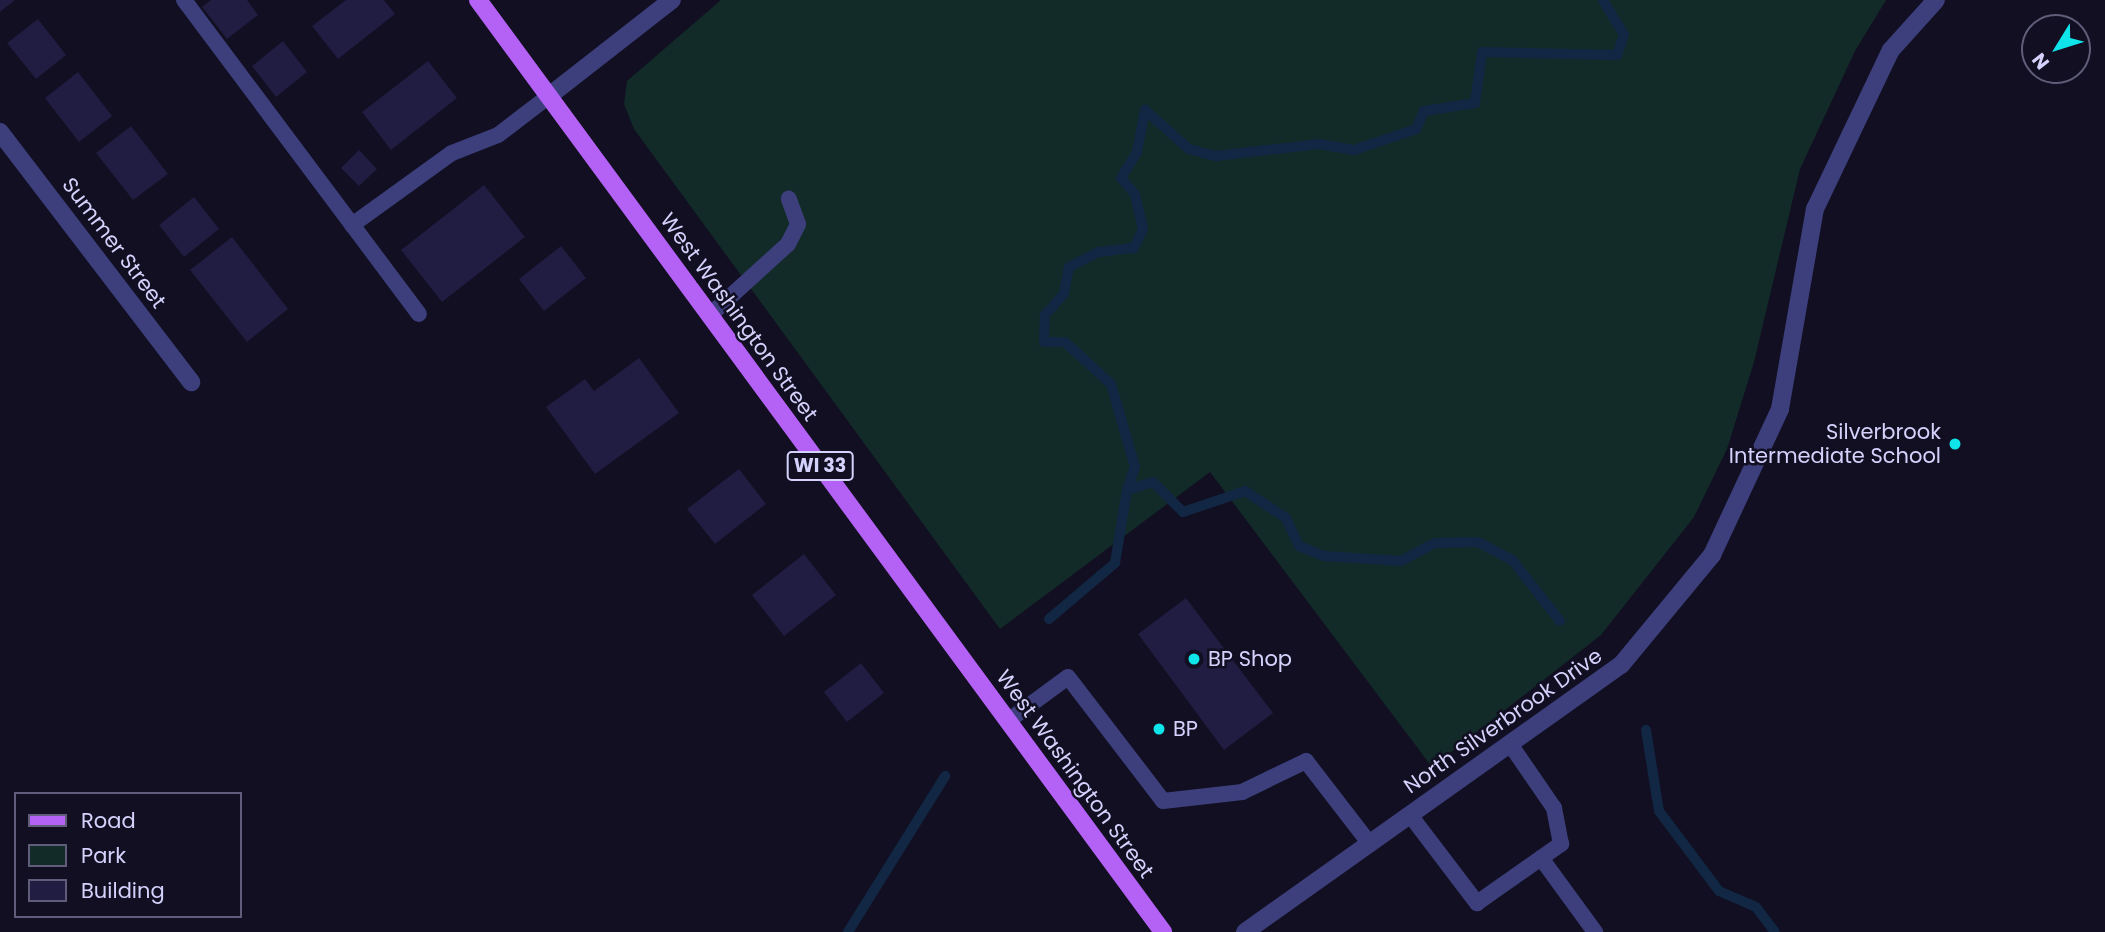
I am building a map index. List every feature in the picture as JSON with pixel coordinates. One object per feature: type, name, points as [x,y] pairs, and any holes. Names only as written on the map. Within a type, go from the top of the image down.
[{"type":"main road","name":"West Washington Street","points":[[478,0],[1163,932]]},
{"type":"street","points":[[549,96],[672,0]]},
{"type":"street","name":"North Silverbrook Drive","points":[[1245,932],[1620,665],[1712,555],[1780,409],[1815,209],[1891,50],[1937,0]]},
{"type":"street","name":"Summer Street","points":[[0,132],[191,382]]},
{"type":"lane","points":[[184,0],[419,313]]},
{"type":"lane","points":[[352,225],[452,153],[498,135],[549,96]]},
{"type":"lane","points":[[710,315],[788,244],[799,224],[789,199]]},
{"type":"lane","points":[[1008,721],[1068,677],[1163,801],[1242,792],[1306,761],[1370,844]]},
{"type":"lane","points":[[1410,816],[1477,903],[1561,844],[1554,808],[1510,744]]},
{"type":"lane","points":[[1541,858],[1595,932]]},
{"type":"green space","points":[[721,0],[1886,0],[1855,51],[1800,169],[1754,362],[1727,449],[1694,517],[1601,635],[1432,767],[1210,472],[1000,629],[634,129],[624,104],[627,81]]},
{"type":"building","points":[[0,0],[15,0],[0,12]]},
{"type":"building","points":[[211,0],[247,0],[258,15],[227,39],[202,7]]},
{"type":"building","points":[[346,0],[384,0],[395,14],[338,59],[312,26]]},
{"type":"building","points":[[38,19],[66,55],[36,79],[7,43]]},
{"type":"building","points":[[283,41],[307,72],[276,97],[252,66]]},
{"type":"building","points":[[428,61],[457,98],[391,150],[362,112]]},
{"type":"building","points":[[78,72],[112,116],[79,142],[45,98]]},
{"type":"building","points":[[131,126],[168,174],[133,200],[96,153]]},
{"type":"building","points":[[359,150],[377,169],[359,186],[341,168]]},
{"type":"building","points":[[484,185],[525,237],[442,302],[401,250]]},
{"type":"building","points":[[194,197],[219,229],[184,257],[159,225]]},
{"type":"building","points":[[232,237],[288,309],[247,342],[190,270]]},
{"type":"building","points":[[561,246],[586,278],[544,311],[519,279]]},
{"type":"building","points":[[639,358],[679,413],[595,474],[546,407],[585,379],[594,391]]},
{"type":"building","points":[[739,469],[766,504],[715,544],[687,509]]},
{"type":"building","points":[[804,554],[836,595],[784,636],[752,595]]},
{"type":"building","name":"BP Shop","points":[[1186,598],[1273,713],[1224,750],[1138,634]]},
{"type":"building","points":[[861,663],[884,693],[847,722],[824,692]]},
{"type":"waterway","points":[[1127,490],[1135,467],[1111,384],[1065,342],[1044,342],[1045,315],[1064,294],[1069,267],[1099,252],[1134,248],[1143,229],[1135,194],[1121,178],[1137,152],[1145,110],[1189,149],[1216,156],[1319,144],[1354,150],[1416,129],[1424,111],[1475,103],[1482,52],[1617,55],[1624,35],[1603,0]]},
{"type":"waterway","points":[[1049,619],[1115,563],[1127,490],[1153,482],[1183,512],[1245,491],[1286,518],[1299,546],[1324,556],[1401,561],[1435,543],[1478,542],[1513,561],[1560,621]]},
{"type":"waterway","points":[[1646,730],[1659,811],[1719,891],[1756,907],[1775,932]]},
{"type":"waterway","points":[[848,932],[945,776]]},
{"type":"place","name":"Silverbrook Intermediate School","points":[[1955,444]]},
{"type":"place","name":"BP Shop","points":[[1194,659]]},
{"type":"place","name":"BP","points":[[1159,729]]}]
